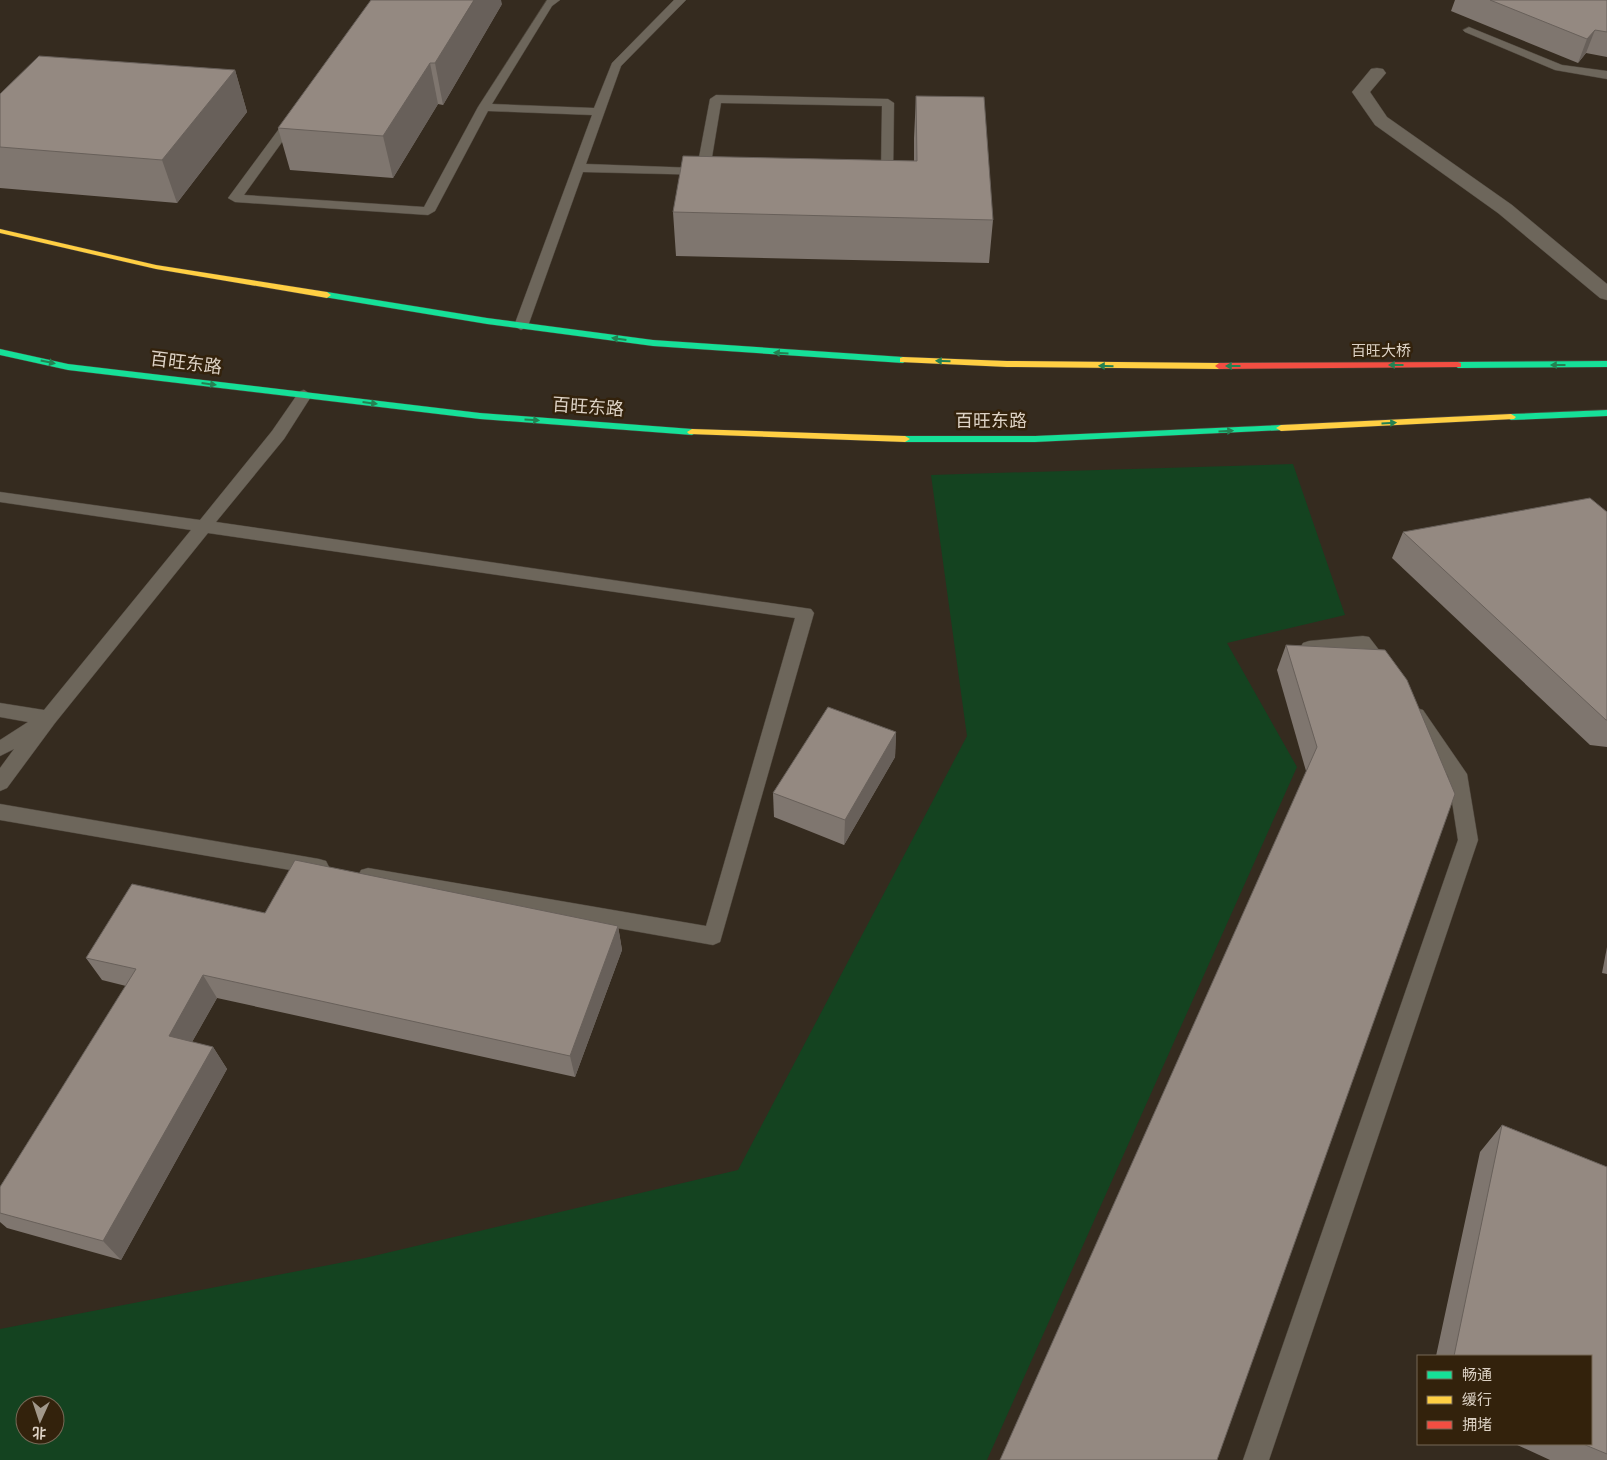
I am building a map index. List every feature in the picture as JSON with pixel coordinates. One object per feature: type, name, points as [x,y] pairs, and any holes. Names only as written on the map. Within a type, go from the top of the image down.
[{"type":"main road","points":[[0,231],[156,267],[521,326]]},
{"type":"main road","name":"百旺大桥","points":[[521,326],[653,343],[836,357],[1154,366],[1607,364]]},
{"type":"main road","name":"百旺东路","points":[[0,352],[68,367],[480,416],[675,431],[880,439],[1035,438],[1178,433],[1607,412]]},
{"type":"street","points":[[1377,73],[1361,92],[1380,121],[1506,209],[1607,294]]},
{"type":"lane","points":[[304,104],[235,198],[428,211],[484,107],[548,4],[554,0]]},
{"type":"lane","points":[[521,326],[616,65],[680,0]]},
{"type":"lane","points":[[1469,30],[1559,68],[1607,75]]},
{"type":"lane","points":[[578,168],[708,172],[716,99],[888,103],[887,176],[868,176]]},
{"type":"lane","points":[[484,107],[599,112]]},
{"type":"lane","points":[[0,783],[48,718],[278,435],[304,395]]},
{"type":"lane","points":[[0,497],[805,614],[713,936],[352,873]]},
{"type":"lane","points":[[1256,1460],[1468,840],[1456,774],[1364,642],[1310,648]]},
{"type":"lane","points":[[0,710],[48,718]]},
{"type":"lane","points":[[0,749],[48,718]]},
{"type":"lane","points":[[0,812],[332,870]]},
{"type":"green space","points":[[1293,464],[1345,615],[1227,643],[1297,767],[987,1460],[0,1460],[0,1329],[365,1258],[738,1170],[967,736],[931,475]]},
{"type":"building","points":[[371,0],[474,0],[435,63],[430,63],[383,136],[278,128]]},
{"type":"building","points":[[1490,0],[1607,0],[1607,32],[1595,30],[1587,39]]},
{"type":"building","points":[[39,56],[235,70],[162,160],[0,147],[0,94]]},
{"type":"building","points":[[916,96],[984,97],[993,220],[673,212],[683,156],[917,161]]},
{"type":"building","points":[[1590,498],[1607,512],[1607,720],[1403,532]]},
{"type":"building","points":[[1286,645],[1385,650],[1407,680],[1455,794],[1217,1460],[1000,1460],[1317,747]]},
{"type":"building","points":[[828,707],[896,732],[845,820],[773,793]]},
{"type":"building","points":[[295,860],[618,926],[570,1056],[203,975],[169,1036],[213,1047],[103,1241],[0,1213],[0,1187],[136,969],[86,958],[132,884],[265,913]]},
{"type":"building","points":[[1502,1125],[1607,1167],[1607,1454],[1585,1445],[1592,1445],[1592,1355],[1454,1355]]},
{"type":"traffic: fast","points":[[327,295],[487,321],[653,343],[903,360]]},
{"type":"traffic: fast","points":[[0,352],[68,367],[480,416],[692,432]]},
{"type":"traffic: fast","points":[[1458,365],[1607,364]]},
{"type":"traffic: fast","points":[[1511,417],[1607,413]]},
{"type":"traffic: fast","points":[[905,439],[1035,439],[1281,428]]},
{"type":"traffic: slow","points":[[0,231],[156,267],[327,295]]},
{"type":"traffic: slow","points":[[903,360],[1007,364],[1219,366]]},
{"type":"traffic: slow","points":[[1281,428],[1511,417]]},
{"type":"traffic: slow","points":[[692,432],[905,439]]},
{"type":"traffic: jam","points":[[1219,366],[1458,365]]}]
